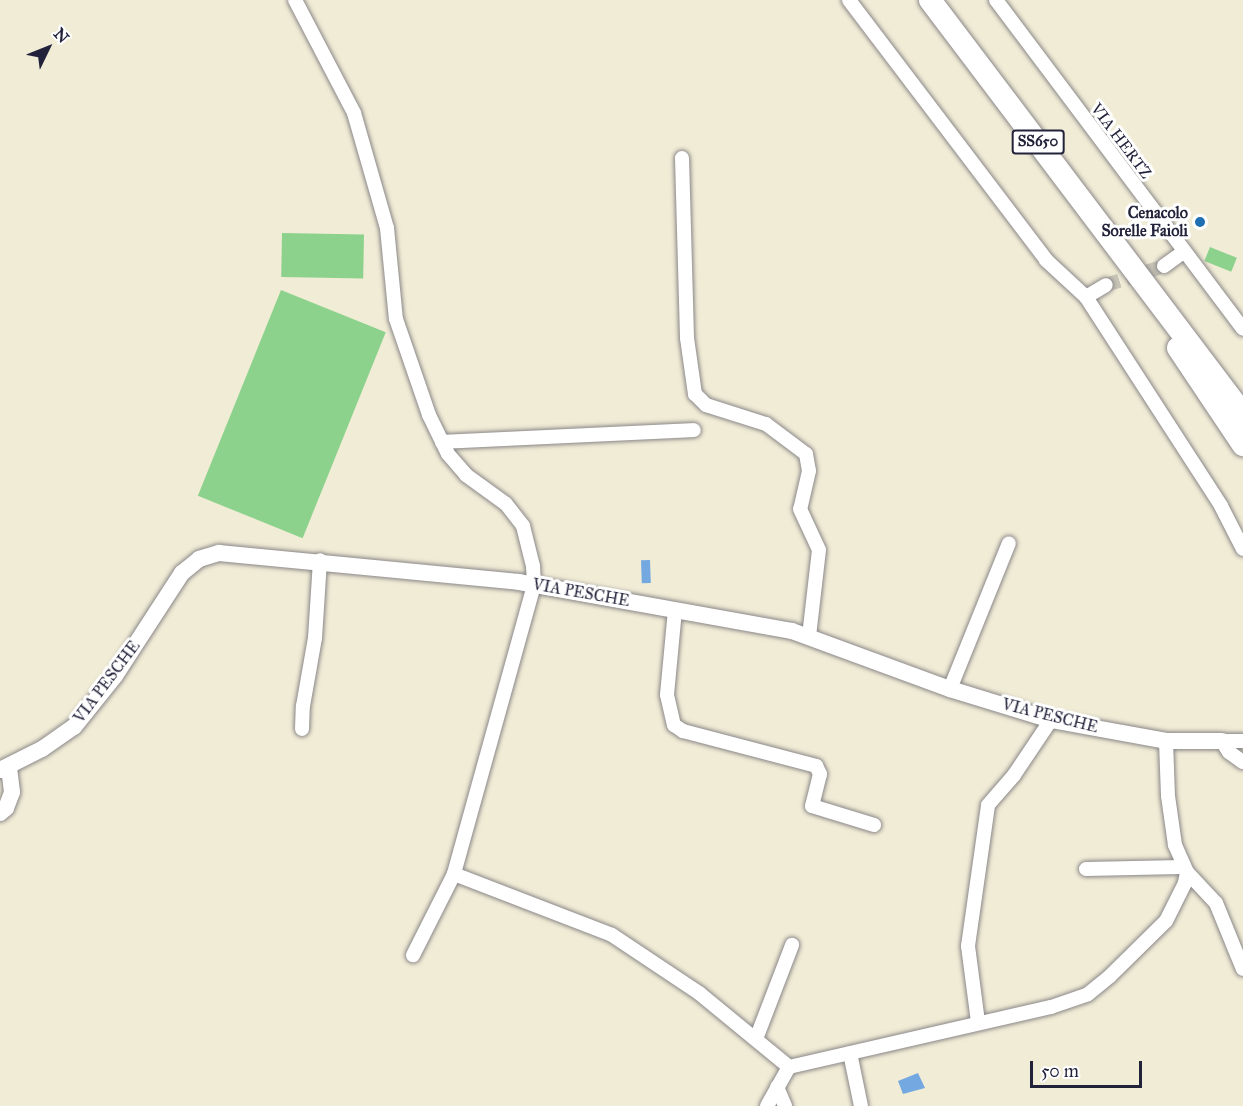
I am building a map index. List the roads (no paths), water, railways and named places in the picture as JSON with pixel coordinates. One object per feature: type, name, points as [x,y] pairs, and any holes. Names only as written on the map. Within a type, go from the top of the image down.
[{"type":"highway","name":"SS650","points":[[930,0],[1147,284],[1243,414]]},
{"type":"highway","points":[[1147,284],[1181,356],[1243,445]]},
{"type":"street","points":[[295,0],[354,113],[387,228],[396,319],[442,442],[465,475],[506,504],[523,526],[534,585],[454,874],[413,955]]},
{"type":"street","points":[[849,0],[1040,252],[1086,297],[1221,506],[1243,549]]},
{"type":"street","name":"VIA HERTZ","points":[[996,0],[1243,329]]},
{"type":"street","points":[[682,158],[687,338],[695,394],[706,405],[766,424],[806,454],[809,471],[800,509],[806,530],[819,550],[809,637]]},
{"type":"street","points":[[1164,266],[1183,252]]},
{"type":"street","points":[[1086,297],[1106,285]]},
{"type":"street","points":[[442,442],[694,430]]},
{"type":"street","points":[[950,689],[1009,543]]},
{"type":"street","name":"VIA PESCHE","points":[[5,768],[74,727],[115,676],[182,573],[199,559],[219,553],[320,560],[534,585],[675,610],[809,637],[950,689],[1051,720],[1166,741],[1243,741]]},
{"type":"street","points":[[302,729],[303,706],[315,638],[320,560]]},
{"type":"street","points":[[675,610],[667,695],[674,725],[683,731],[816,766],[819,774],[812,806],[874,825]]},
{"type":"street","points":[[978,1022],[968,946],[988,805],[1014,775],[1051,720]]},
{"type":"street","points":[[1166,741],[1168,796],[1184,869],[1216,903],[1237,932],[1243,969]]},
{"type":"street","points":[[1222,741],[1229,752],[1243,762]]},
{"type":"street","points":[[0,813],[6,808],[12,792],[5,768]]},
{"type":"street","points":[[1086,869],[1184,869]]},
{"type":"street","points":[[767,1106],[789,1067],[1051,1007],[1088,994],[1166,921],[1184,869]]},
{"type":"street","points":[[454,874],[612,935],[699,993],[789,1067]]},
{"type":"street","points":[[756,1039],[792,945]]},
{"type":"street","points":[[850,1053],[861,1106]]},
{"type":"street","points":[[777,1088],[785,1106]]},
{"type":"water","points":[[641,560],[650,560],[651,583],[642,583]]},
{"type":"water","points":[[918,1073],[925,1088],[903,1094],[898,1081]]},
{"type":"tunnel","points":[[1106,285],[1164,266]]},
{"type":"place","name":"Cenacolo Sorelle Faioli","points":[[1200,222]]}]
